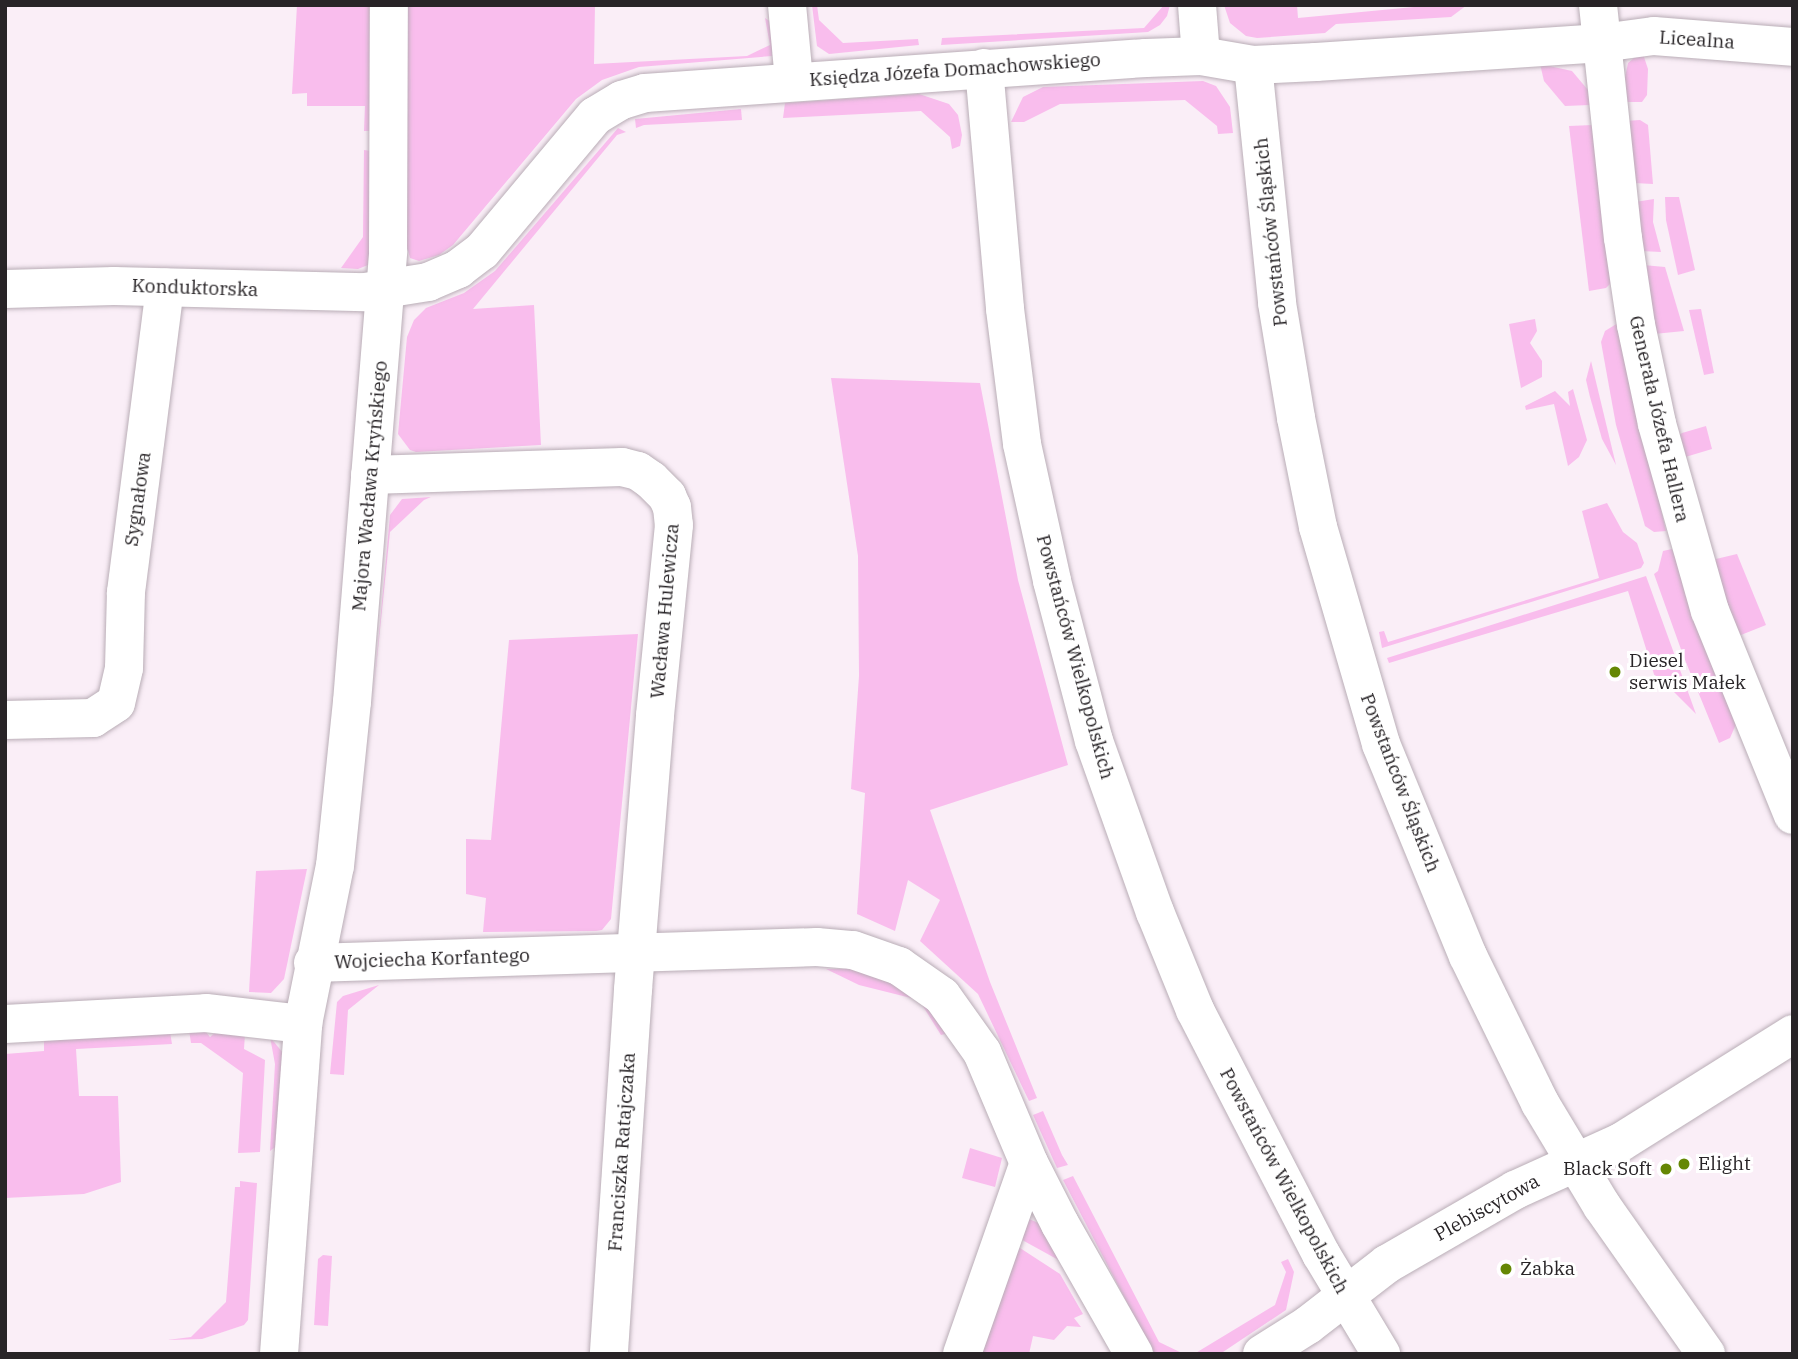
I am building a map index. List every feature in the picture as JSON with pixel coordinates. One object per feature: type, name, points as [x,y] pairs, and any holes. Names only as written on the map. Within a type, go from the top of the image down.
[{"type":"street","name":"Majora Wacława Kryńskiego","points":[[313,963],[329,904],[339,835],[385,290],[389,5]]},
{"type":"street","points":[[787,5],[794,80]]},
{"type":"street","points":[[1197,5],[1201,56]]},
{"type":"street","name":"Generała Józefa Hallera","points":[[1598,5],[1631,299],[1659,435],[1710,611],[1793,816]]},
{"type":"street","name":"Licealna","points":[[1602,43],[1654,36],[1793,47]]},
{"type":"street","name":"Księdza Józefa Domachowskiego","points":[[385,290],[442,278],[473,259],[589,122],[615,104],[645,93],[794,80],[1201,56],[1254,65],[1602,43]]},
{"type":"street","name":"Powstańców Śląskich","points":[[1254,65],[1277,303],[1296,418],[1318,527],[1355,662],[1381,744],[1468,956],[1539,1103],[1573,1162],[1706,1354]]},
{"type":"street","name":"Powstańców Wielkopolskich","points":[[984,68],[1005,309],[1023,444],[1052,581],[1094,741],[1154,912],[1223,1070],[1346,1297],[1381,1354]]},
{"type":"street","name":"Konduktorska","points":[[5,289],[165,287],[343,292],[385,290]]},
{"type":"street","name":"Sygnałowa","points":[[5,720],[93,718],[110,708],[118,694],[124,668],[126,592],[165,287]]},
{"type":"street","name":"Wacława Hulewicza","points":[[370,475],[617,466],[639,471],[655,483],[670,501],[674,525],[636,951]]},
{"type":"street","name":"Wojciecha Korfantego","points":[[279,1354],[303,1024],[313,963],[636,951],[817,947],[853,950],[885,960],[915,975],[942,996],[982,1052],[1029,1163]]},
{"type":"street","name":"Franciszka Ratajczaka","points":[[609,1354],[636,951]]},
{"type":"street","points":[[5,1024],[191,1013],[228,1014],[303,1024]]},
{"type":"street","name":"Plebiscytowa","points":[[1262,1354],[1346,1297],[1387,1264],[1515,1190],[1621,1142],[1793,1034]]},
{"type":"street","points":[[962,1354],[1029,1163]]},
{"type":"street","points":[[1029,1163],[1060,1224],[1134,1354]]},
{"type":"shaded area","points":[[297,5],[383,5],[373,131],[364,131],[365,106],[307,106],[307,93],[292,94]]},
{"type":"shaded area","points":[[406,5],[595,5],[594,64],[747,56],[770,45],[765,18],[774,24],[772,56],[639,67],[602,80],[576,99],[453,245],[439,255],[419,261],[410,258],[407,247]]},
{"type":"shaded area","points":[[812,5],[817,5],[819,20],[843,43],[918,39],[919,45],[829,54],[817,46]]},
{"type":"shaded area","points":[[1164,5],[1170,5],[1167,16],[1160,25],[1148,32],[941,45],[942,38],[1144,28]]},
{"type":"shaded area","points":[[1224,5],[1297,5],[1298,18],[1435,5],[1467,5],[1451,17],[1336,24],[1325,33],[1257,38],[1246,36],[1230,23]]},
{"type":"shaded area","points":[[1642,51],[1648,69],[1647,95],[1642,102],[1624,102],[1628,63]]},
{"type":"shaded area","points":[[1540,64],[1572,71],[1588,90],[1590,105],[1565,106],[1544,81]]},
{"type":"shaded area","points":[[1203,81],[1216,86],[1230,107],[1233,133],[1218,134],[1217,126],[1185,100],[1060,104],[1024,122],[1011,122],[1023,97],[1043,87]]},
{"type":"shaded area","points":[[919,94],[949,104],[958,115],[962,135],[960,146],[952,149],[950,137],[921,111],[783,118],[785,103]]},
{"type":"shaded area","points":[[741,109],[742,120],[644,125],[636,128],[635,119]]},
{"type":"shaded area","points":[[1640,120],[1648,125],[1653,184],[1634,183],[1625,121]]},
{"type":"shaded area","points":[[1593,125],[1612,282],[1606,288],[1589,291],[1569,126]]},
{"type":"shaded area","points":[[618,128],[626,132],[617,135],[473,309],[534,305],[541,445],[416,452],[410,450],[398,434],[407,337],[414,320],[426,308],[464,293],[495,271]]},
{"type":"shaded area","points":[[364,150],[378,152],[368,265],[358,269],[341,268],[363,237]]},
{"type":"shaded area","points":[[1665,197],[1679,197],[1695,270],[1678,275],[1666,220]]},
{"type":"shaded area","points":[[1654,199],[1653,222],[1661,252],[1641,251],[1635,202]]},
{"type":"shaded area","points":[[1643,265],[1665,267],[1684,331],[1654,334]]},
{"type":"shaded area","points":[[1701,309],[1714,373],[1704,375],[1689,310]]},
{"type":"shaded area","points":[[1535,319],[1537,331],[1530,343],[1542,361],[1542,377],[1521,388],[1509,324]]},
{"type":"shaded area","points":[[1618,323],[1666,531],[1654,532],[1645,526],[1616,425],[1601,342],[1605,331]]},
{"type":"shaded area","points":[[1591,361],[1616,465],[1602,439],[1590,397],[1586,380]]},
{"type":"shaded area","points":[[831,378],[980,383],[1018,580],[1068,765],[930,810],[990,982],[1037,1098],[1029,1101],[978,994],[920,941],[940,900],[908,880],[895,931],[857,914],[865,793],[851,789],[859,676],[858,556]]},
{"type":"shaded area","points":[[1573,389],[1587,440],[1579,457],[1568,466],[1554,404],[1526,410],[1525,406],[1555,391],[1570,406],[1568,392]]},
{"type":"shaded area","points":[[1706,426],[1712,449],[1682,458],[1675,438],[1682,433]]},
{"type":"shaded area","points":[[431,497],[424,500],[390,532],[373,698],[390,515],[402,499]]},
{"type":"shaded area","points":[[1607,503],[1623,532],[1637,543],[1644,563],[1641,568],[1382,648],[1379,632],[1384,631],[1388,642],[1599,578],[1582,511]]},
{"type":"shaded area","points":[[1672,549],[1737,722],[1730,738],[1719,743],[1654,574],[1658,571],[1663,551]]},
{"type":"shaded area","points":[[1737,554],[1766,625],[1741,635],[1737,633],[1714,565],[1716,559]]},
{"type":"shaded area","points":[[1646,576],[1696,714],[1669,687],[1658,687],[1628,591],[1389,663],[1387,658]]},
{"type":"shaded area","points":[[638,634],[611,919],[602,930],[596,931],[483,932],[486,898],[466,894],[466,839],[491,840],[509,640]]},
{"type":"shaded area","points":[[307,869],[284,979],[271,993],[249,992],[256,871]]},
{"type":"shaded area","points":[[847,963],[917,995],[952,1032],[941,1035],[919,1000],[859,985],[826,969],[844,969]]},
{"type":"shaded area","points":[[379,985],[348,1010],[344,1075],[330,1074],[337,1002],[343,996]]},
{"type":"shaded area","points":[[189,1030],[206,1032],[210,1037],[217,1031],[245,1034],[244,1049],[265,1060],[260,1152],[238,1153],[243,1073],[201,1043],[191,1043]]},
{"type":"shaded area","points":[[170,1032],[172,1044],[76,1049],[79,1096],[118,1096],[121,1182],[84,1194],[5,1198],[5,1054],[44,1051],[44,1039]]},
{"type":"shaded area","points":[[270,1037],[283,1053],[278,1145],[270,1151],[275,1064]]},
{"type":"shaded area","points":[[1043,1111],[1068,1165],[1057,1168],[1033,1115]]},
{"type":"shaded area","points":[[970,1148],[1002,1158],[995,1187],[962,1178]]},
{"type":"shaded area","points":[[1073,1176],[1159,1342],[1184,1354],[1155,1354],[1148,1343],[1063,1180]]},
{"type":"shaded area","points":[[240,1181],[257,1183],[248,1320],[244,1325],[202,1339],[167,1340],[191,1337],[226,1302],[235,1187],[240,1187]]},
{"type":"shaded area","points":[[1029,1219],[1043,1225],[1064,1263],[1018,1235]]},
{"type":"shaded area","points":[[1020,1248],[1060,1274],[1083,1314],[1074,1318],[1081,1327],[1067,1326],[1054,1340],[1033,1336],[1029,1354],[975,1354],[1008,1252]]},
{"type":"shaded area","points":[[323,1255],[332,1256],[328,1326],[314,1325],[318,1259]]},
{"type":"shaded area","points":[[1288,1259],[1294,1272],[1286,1310],[1220,1354],[1194,1354],[1275,1305],[1286,1272],[1281,1262]]},
{"type":"place","name":"Diesel serwis Małek","points":[[1615,672]]},
{"type":"place","name":"Elight","points":[[1684,1164]]},
{"type":"place","name":"Black Soft","points":[[1666,1169]]},
{"type":"place","name":"Żabka","points":[[1506,1269]]}]
